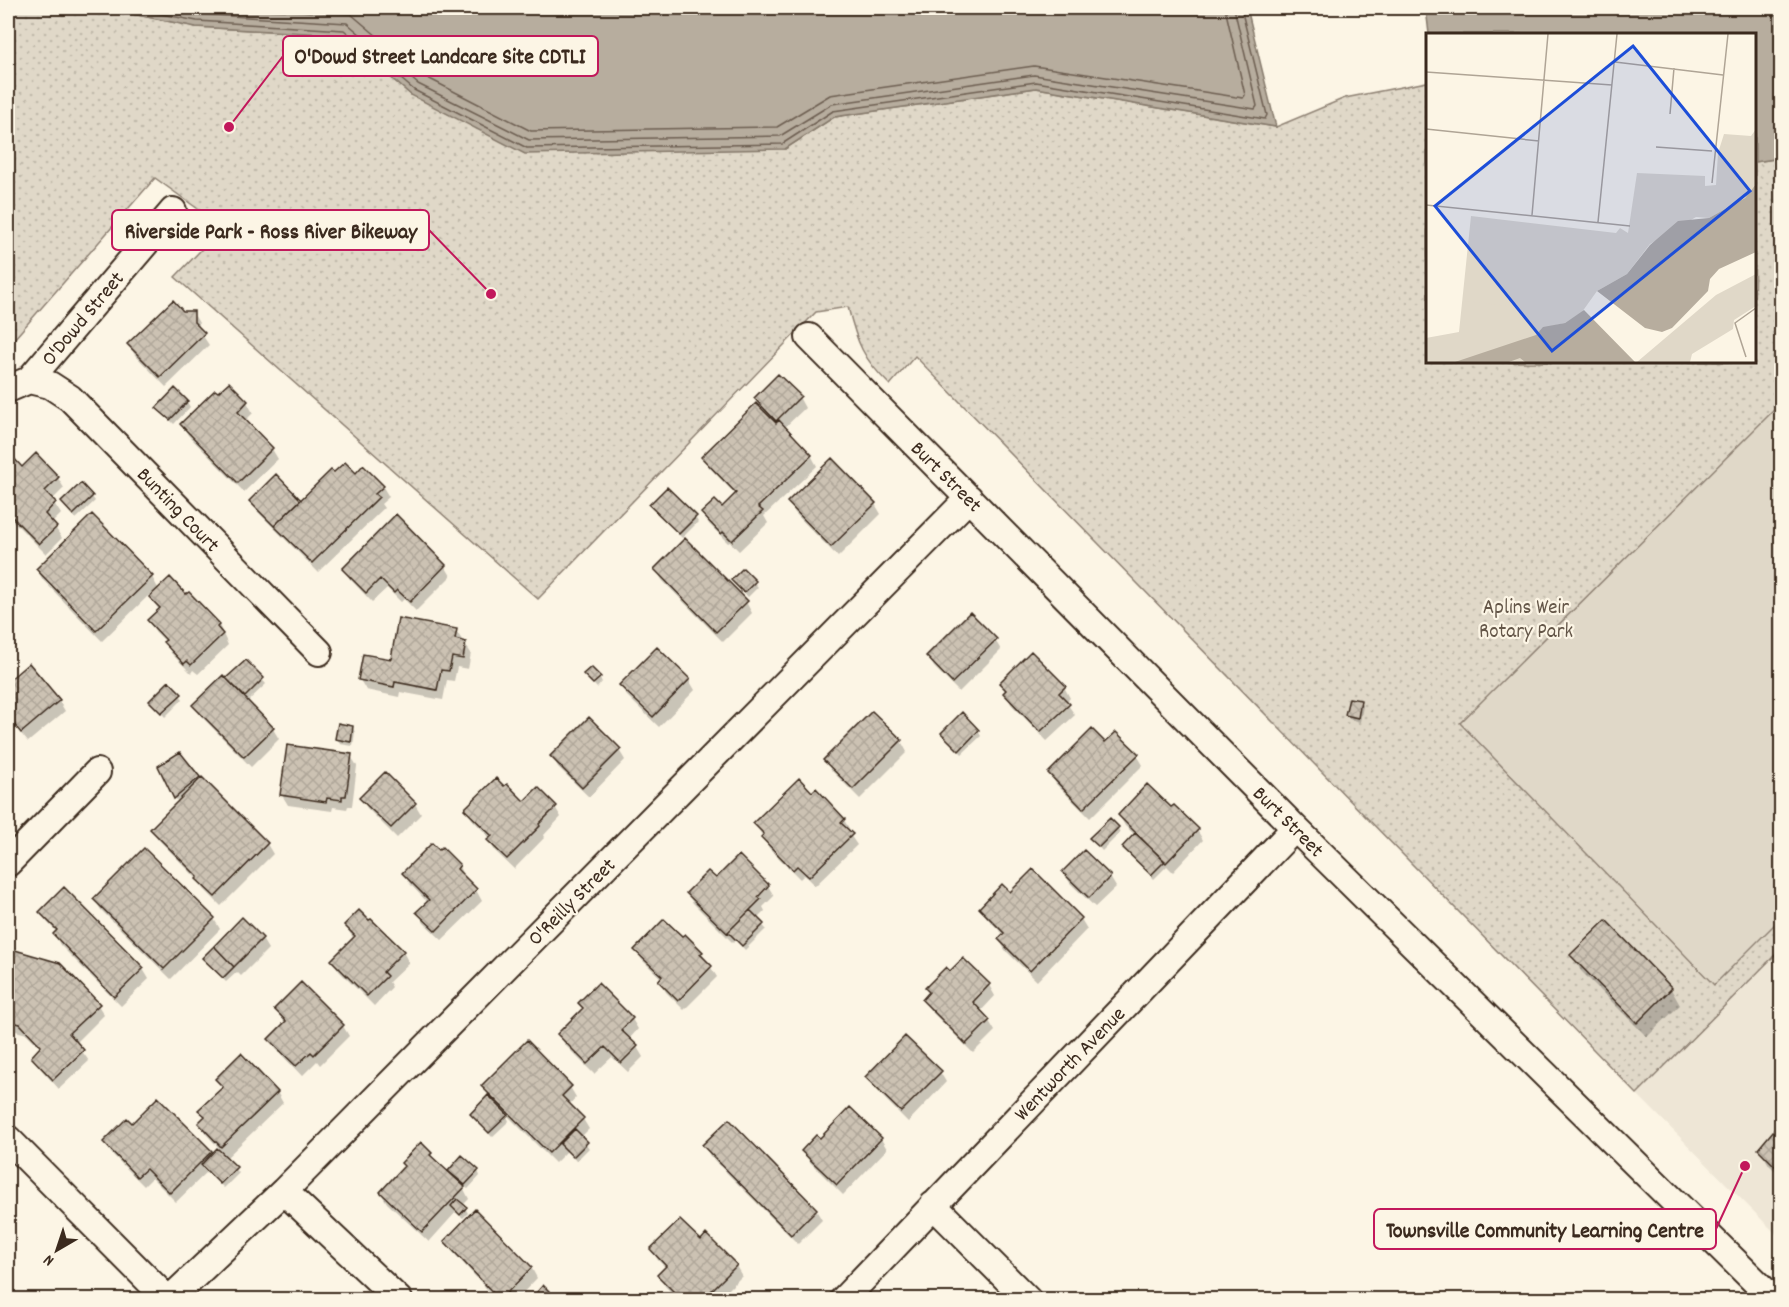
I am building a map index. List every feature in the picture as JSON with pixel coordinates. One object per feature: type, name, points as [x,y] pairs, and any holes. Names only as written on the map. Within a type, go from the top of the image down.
[{"type":"street","name":"O'Dowd Street","points":[[18,385],[173,211]]},
{"type":"street","name":"Burt Street","points":[[809,337],[1295,828],[1774,1299]]},
{"type":"street","name":"Bunting Court","points":[[18,385],[50,384],[69,398],[319,652]]},
{"type":"street","name":"O'Reilly Street","points":[[169,1299],[284,1191],[969,498]]},
{"type":"street","points":[[8,863],[97,772]]},
{"type":"street","name":"Wentworth Avenue","points":[[843,1299],[1295,828]]},
{"type":"street","points":[[8,1139],[169,1299]]},
{"type":"street","points":[[284,1191],[399,1299]]},
{"type":"street","points":[[933,1205],[1028,1299]]},
{"type":"shaded area","points":[[1781,949],[1781,1239],[1637,1094]]},
{"type":"green space","name":"Aplins Weir Rotary Park","points":[[8,8],[108,8],[196,27],[342,35],[411,95],[785,149],[834,117],[1036,88],[1276,127],[1345,98],[1426,82],[1426,363],[1756,363],[1756,162],[1781,158],[1781,949],[1637,1094],[915,356],[890,385],[873,367],[862,350],[848,307],[816,312],[538,599],[175,277],[223,227],[155,178],[8,346]]},
{"type":"green space","points":[[1781,403],[1781,918],[1714,985],[1460,723]]},
{"type":"water","points":[[108,8],[1247,8],[1276,127],[1036,88],[834,117],[785,149],[525,154],[411,95],[342,35],[196,27]]},
{"type":"water","points":[[1426,8],[1781,8],[1781,158],[1756,162],[1756,33],[1429,33]]},
{"type":"building","points":[[173,300],[183,311],[194,311],[194,322],[205,333],[160,377],[127,344]]},
{"type":"building","points":[[778,374],[801,396],[776,421],[754,398]]},
{"type":"building","points":[[229,382],[248,401],[238,412],[273,448],[238,483],[180,424],[215,390],[218,392]]},
{"type":"building","points":[[175,388],[188,401],[170,420],[156,408]]},
{"type":"building","points":[[756,403],[776,423],[779,420],[812,455],[758,507],[763,511],[732,541],[723,532],[721,534],[701,513],[715,500],[722,507],[736,493],[701,457]]},
{"type":"building","points":[[36,453],[59,477],[45,491],[56,502],[45,514],[57,527],[39,544],[8,513],[8,459],[11,455],[22,467]]},
{"type":"building","points":[[832,458],[876,503],[831,547],[787,502]]},
{"type":"building","points":[[345,462],[356,473],[363,465],[384,486],[375,494],[379,497],[312,563],[274,526],[331,470],[334,472]]},
{"type":"building","points":[[276,474],[301,500],[274,526],[249,501]]},
{"type":"building","points":[[81,483],[93,496],[73,515],[61,502]]},
{"type":"building","points":[[667,487],[697,516],[679,534],[649,505]]},
{"type":"building","points":[[92,514],[153,576],[96,631],[36,569]]},
{"type":"building","points":[[396,514],[446,565],[410,602],[397,590],[394,593],[380,579],[366,593],[342,569]]},
{"type":"building","points":[[685,538],[748,601],[716,632],[654,569]]},
{"type":"building","points":[[743,568],[756,581],[744,593],[731,580]]},
{"type":"building","points":[[170,577],[186,594],[189,592],[220,624],[217,627],[223,634],[191,665],[187,661],[184,664],[163,642],[166,640],[147,620],[160,608],[149,597]]},
{"type":"building","points":[[970,612],[997,639],[952,683],[926,656]]},
{"type":"building","points":[[398,618],[457,629],[455,639],[466,642],[463,659],[452,657],[449,671],[441,670],[437,690],[395,682],[394,687],[358,680],[363,654],[391,659]]},
{"type":"building","points":[[657,647],[690,679],[653,717],[619,685]]},
{"type":"building","points":[[1031,651],[1066,686],[1059,693],[1070,704],[1040,732],[1003,693],[1006,690],[999,683]]},
{"type":"building","points":[[246,660],[264,678],[245,697],[226,678]]},
{"type":"building","points":[[29,663],[60,700],[21,733],[8,717],[8,681]]},
{"type":"building","points":[[591,667],[601,677],[593,684],[583,674]]},
{"type":"building","points":[[223,675],[274,728],[244,757],[192,705]]},
{"type":"building","points":[[169,681],[182,694],[161,713],[149,701]]},
{"type":"building","points":[[1349,698],[1361,700],[1358,718],[1345,715]]},
{"type":"building","points":[[872,711],[902,740],[853,789],[823,760]]},
{"type":"building","points":[[962,712],[979,730],[959,751],[941,733]]},
{"type":"building","points":[[589,717],[621,749],[582,788],[550,756]]},
{"type":"building","points":[[338,723],[353,726],[351,742],[335,739]]},
{"type":"building","points":[[1092,729],[1105,742],[1116,732],[1139,754],[1083,809],[1048,773]]},
{"type":"building","points":[[287,745],[352,754],[346,796],[342,796],[342,800],[327,798],[326,802],[280,795]]},
{"type":"building","points":[[180,752],[200,777],[174,799],[158,766]]},
{"type":"building","points":[[385,772],[416,803],[391,828],[359,798]]},
{"type":"building","points":[[202,777],[268,843],[215,897],[150,829]]},
{"type":"building","points":[[496,778],[504,786],[507,784],[524,801],[538,787],[557,806],[507,859],[487,840],[492,836],[464,809]]},
{"type":"building","points":[[799,778],[812,792],[816,788],[845,819],[841,823],[853,834],[809,877],[797,866],[793,870],[761,837],[764,834],[753,823]]},
{"type":"building","points":[[1147,784],[1199,829],[1166,863],[1118,815]]},
{"type":"building","points":[[1110,818],[1119,827],[1099,847],[1089,838]]},
{"type":"building","points":[[1135,833],[1165,861],[1151,875],[1122,847]]},
{"type":"building","points":[[432,843],[439,850],[442,847],[460,865],[457,869],[477,889],[436,931],[416,912],[429,900],[402,873]]},
{"type":"building","points":[[144,848],[215,918],[164,969],[93,899]]},
{"type":"building","points":[[1084,850],[1111,876],[1089,898],[1062,872]]},
{"type":"building","points":[[739,855],[769,885],[758,897],[761,899],[727,933],[686,893],[708,871],[716,878]]},
{"type":"building","points":[[1033,869],[1082,918],[1030,971],[998,939],[1004,933],[979,908],[1002,884],[1010,892]]},
{"type":"building","points":[[64,887],[144,968],[114,997],[53,934],[57,930],[39,912]]},
{"type":"building","points":[[359,910],[404,951],[383,972],[387,976],[367,996],[331,960],[355,936],[344,925]]},
{"type":"building","points":[[750,910],[764,924],[742,946],[728,932]]},
{"type":"building","points":[[242,917],[263,938],[234,967],[214,946]]},
{"type":"building","points":[[664,919],[682,936],[685,934],[703,952],[700,954],[712,966],[678,1001],[658,981],[662,976],[634,950]]},
{"type":"building","points":[[1606,920],[1672,988],[1637,1023],[1570,955]]},
{"type":"building","points":[[214,946],[234,967],[223,978],[202,958]]},
{"type":"building","points":[[8,948],[60,963],[100,1004],[69,1033],[84,1050],[53,1080],[31,1057],[41,1046],[20,1024],[8,1021]]},
{"type":"building","points":[[963,958],[990,984],[973,1002],[990,1020],[966,1044],[922,1000],[929,992],[925,988],[946,967],[950,971]]},
{"type":"building","points":[[301,982],[344,1025],[314,1055],[311,1052],[296,1066],[268,1039],[286,1021],[274,1009]]},
{"type":"building","points":[[598,983],[633,1018],[621,1030],[638,1046],[621,1063],[605,1047],[587,1064],[557,1034],[583,1008],[578,1003]]},
{"type":"building","points":[[905,1036],[942,1071],[901,1112],[865,1077]]},
{"type":"building","points":[[527,1040],[572,1086],[562,1096],[584,1118],[549,1153],[481,1086]]},
{"type":"building","points":[[241,1053],[278,1092],[221,1147],[198,1123],[205,1116],[198,1110],[223,1087],[215,1079]]},
{"type":"building","points":[[488,1095],[508,1115],[489,1133],[470,1114]]},
{"type":"building","points":[[158,1097],[212,1151],[170,1193],[146,1169],[137,1177],[103,1142],[127,1118],[132,1123]]},
{"type":"building","points":[[850,1107],[882,1138],[837,1185],[801,1151],[816,1135],[820,1138]]},
{"type":"building","points":[[729,1119],[817,1209],[791,1235],[702,1145]]},
{"type":"building","points":[[1779,1124],[1782,1126],[1782,1173],[1758,1149]]},
{"type":"building","points":[[575,1129],[588,1142],[573,1157],[560,1144]]},
{"type":"building","points":[[421,1142],[432,1153],[430,1155],[465,1187],[422,1232],[380,1192],[404,1166],[401,1163]]},
{"type":"building","points":[[217,1148],[237,1167],[220,1184],[201,1165]]},
{"type":"building","points":[[462,1155],[479,1170],[465,1185],[448,1171]]},
{"type":"building","points":[[457,1199],[467,1207],[460,1215],[451,1206]]},
{"type":"building","points":[[475,1209],[532,1267],[500,1300],[444,1241]]},
{"type":"building","points":[[680,1220],[701,1240],[706,1234],[737,1265],[702,1300],[682,1300],[657,1275],[666,1266],[650,1249]]},
{"type":"building","points":[[543,1285],[558,1300],[530,1300]]},
{"type":"place","name":"O'Dowd Street Landcare Site CDTLI","points":[[229,127]]},
{"type":"place","name":"Riverside Park - Ross River Bikeway","points":[[491,294]]},
{"type":"place","name":"Townsville Community Learning Centre","points":[[1745,1166]]}]
